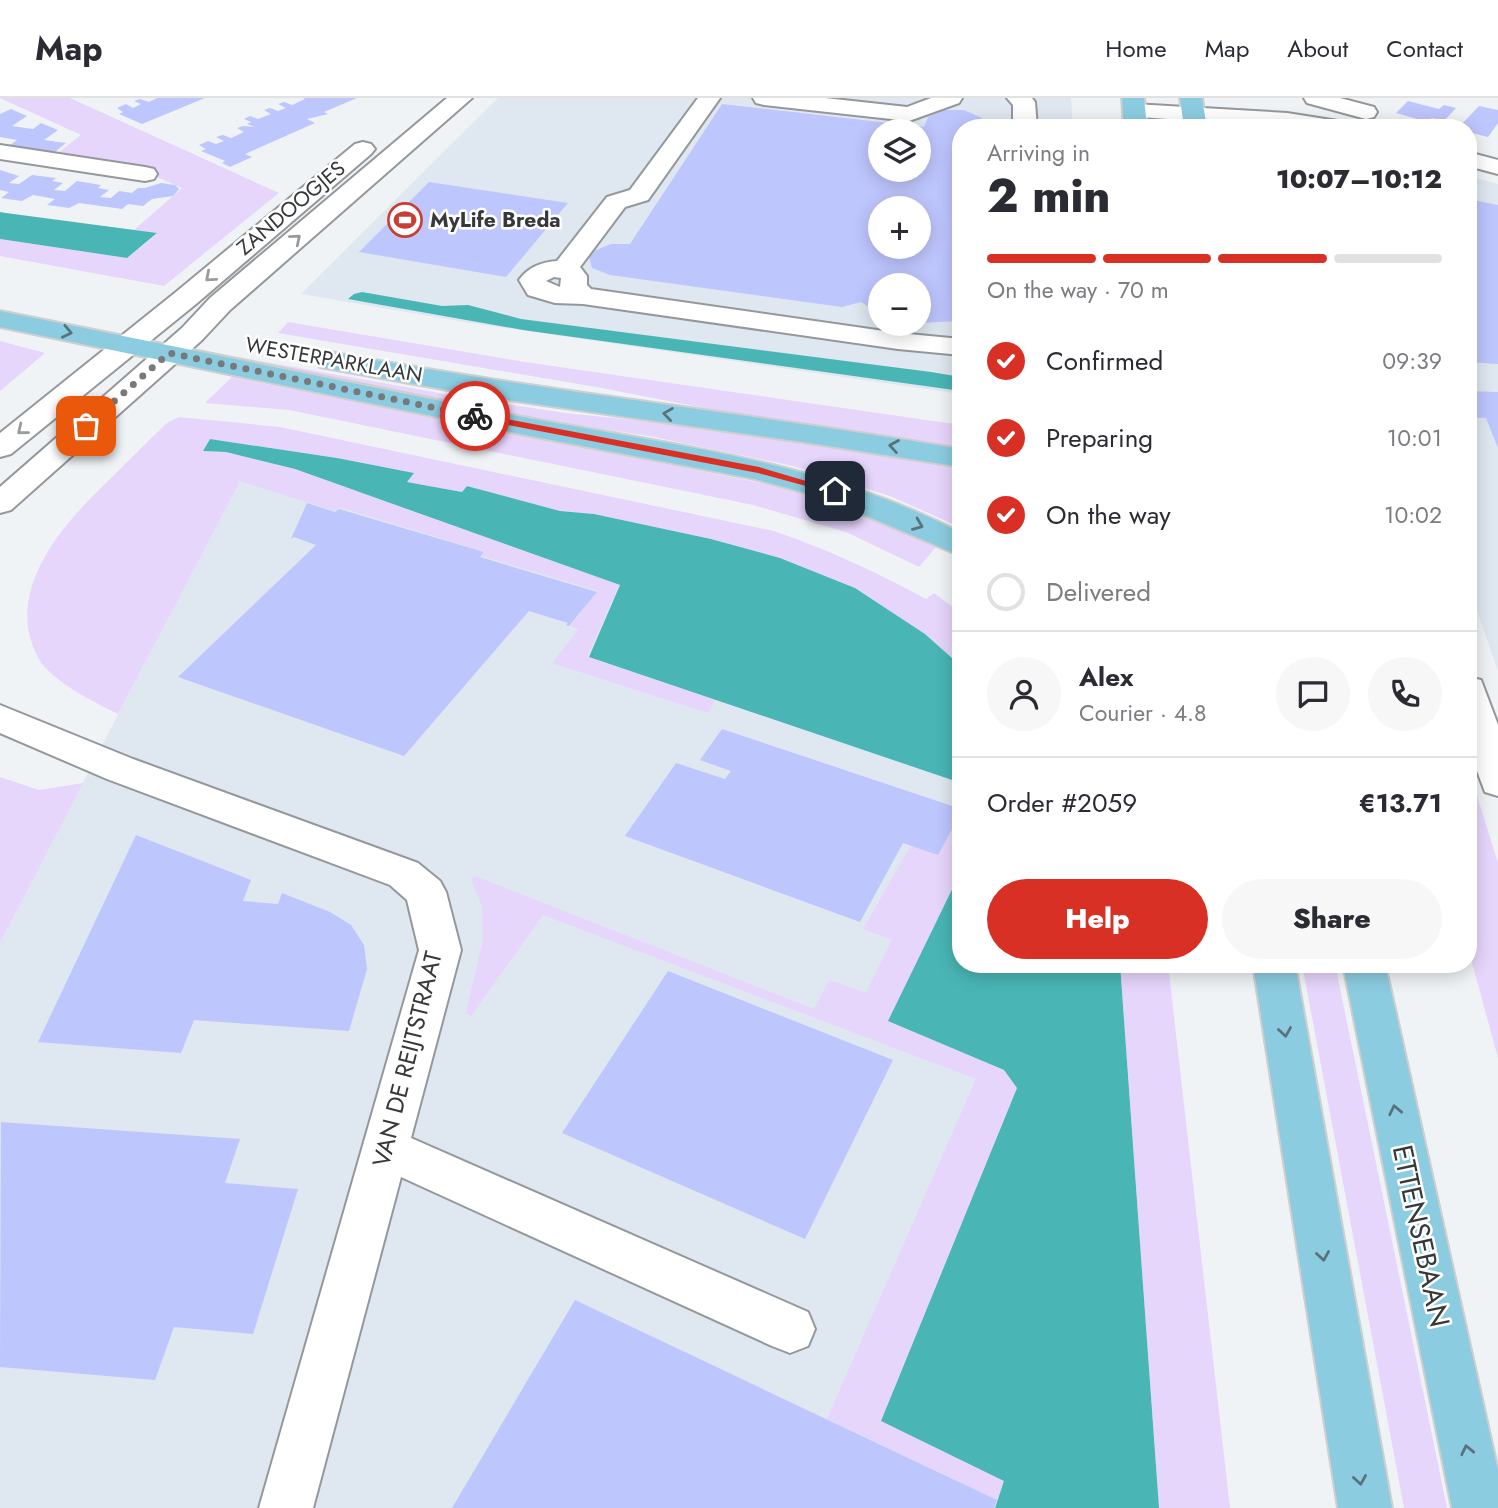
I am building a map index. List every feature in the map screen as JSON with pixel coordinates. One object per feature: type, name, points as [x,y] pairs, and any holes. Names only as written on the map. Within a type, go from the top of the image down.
[{"type":"main road","name":"WESTERPARKLAAN","points":[[0,296],[338,362],[952,456]]},
{"type":"main road","name":"WESTERPARKLAAN","points":[[0,319],[520,425],[759,470],[835,491],[929,529],[952,541]]},
{"type":"main road","points":[[1276,973],[1365,1508]]},
{"type":"main road","name":"ETTENSEBAAN","points":[[1366,973],[1479,1508]]},
{"type":"street","name":"ZANDOOGJES","points":[[152,326],[313,188],[376,139],[436,98]]},
{"type":"street","name":"ZANDOOGJES","points":[[192,334],[220,304],[461,98]]},
{"type":"street","points":[[709,98],[639,195],[616,202],[564,270],[544,271],[532,279],[534,284],[544,292],[952,346]]},
{"type":"street","points":[[773,98],[904,106],[909,114],[951,98]]},
{"type":"street","points":[[1018,98],[1024,102],[1025,119]]},
{"type":"street","points":[[1315,98],[1366,113]]},
{"type":"street","points":[[1134,112],[1240,119]]},
{"type":"street","points":[[0,152],[145,174]]},
{"type":"street","points":[[1477,161],[1498,167]]},
{"type":"street","points":[[0,448],[152,326]]},
{"type":"street","points":[[0,503],[192,334]]},
{"type":"street","points":[[1477,717],[1498,782]]},
{"type":"street","name":"VAN DE REIJTSTRAAT","points":[[0,718],[120,769],[404,874],[426,892],[440,950],[286,1508]]},
{"type":"street","points":[[385,1148],[790,1329]]},
{"type":"shaded area","points":[[0,98],[70,98],[279,193],[164,286],[0,256],[0,239],[127,258],[157,234],[134,230],[182,188],[130,165],[117,169],[50,159],[81,135]]},
{"type":"shaded area","points":[[498,98],[1071,98],[1072,119],[952,119],[952,393],[471,323],[301,294]]},
{"type":"shaded area","points":[[1477,178],[1498,184],[1498,671],[1477,611]]},
{"type":"shaded area","points":[[288,322],[525,362],[952,424],[952,449],[767,420],[596,387],[278,333]]},
{"type":"shaded area","points":[[0,341],[45,353],[0,391]]},
{"type":"shaded area","points":[[249,359],[565,413],[753,432],[952,465],[952,524],[890,496],[793,466],[649,436],[485,412],[245,364]]},
{"type":"shaded area","points":[[232,377],[772,485],[855,511],[936,547],[919,567],[846,532],[753,505],[289,410],[205,403]]},
{"type":"shaded area","points":[[179,417],[280,427],[774,531],[851,562],[926,599],[934,593],[952,606],[952,658],[925,634],[855,588],[780,558],[711,539],[594,514],[560,511],[467,486],[462,492],[407,482],[413,473],[337,458],[210,439],[203,451],[226,452],[295,469],[619,585],[587,657],[716,700],[708,713],[552,663],[579,629],[570,626],[598,591],[482,556],[485,552],[339,507],[335,511],[240,481],[118,714],[68,686],[42,664],[31,639],[27,615],[31,591],[39,567],[68,524],[167,423]]},
{"type":"shaded area","points":[[248,463],[766,597],[952,720],[952,973],[963,973],[1062,1508],[0,1508],[0,943]]},
{"type":"shaded area","points":[[0,777],[39,790],[83,783],[0,943]]},
{"type":"shaded area","points":[[1477,796],[1498,863],[1498,1058],[1475,973],[1477,973]]},
{"type":"shaded area","points":[[952,830],[952,889],[888,1021],[1004,1070],[1017,1088],[881,1420],[1005,1481],[997,1500],[827,1419],[976,1079],[543,915],[471,1016],[466,1013],[483,939],[482,906],[471,879],[475,876],[814,1009],[829,980],[866,993],[892,940],[863,929],[912,843],[940,852]]},
{"type":"shaded area","points":[[1121,973],[1169,973],[1230,1508],[1159,1508]]},
{"type":"shaded area","points":[[1304,973],[1337,973],[1447,1508],[1404,1508]]},
{"type":"water","points":[[0,212],[157,233],[127,258],[0,239]]},
{"type":"water","points":[[362,292],[442,306],[468,305],[521,319],[931,372],[952,376],[952,390],[523,330],[348,299]]},
{"type":"water","points":[[210,439],[337,458],[414,473],[407,482],[462,492],[467,486],[560,511],[594,514],[711,539],[780,558],[855,588],[925,634],[952,658],[952,780],[589,657],[620,585],[295,469],[226,452],[203,451]]},
{"type":"water","points":[[952,889],[952,973],[1121,973],[1159,1508],[995,1508],[1004,1481],[881,1421],[1017,1088],[1004,1070],[888,1021]]},
{"type":"building","points":[[157,98],[205,98],[142,124],[119,114],[123,112],[117,108],[126,104],[133,108],[141,104],[134,101],[140,99],[149,102]]},
{"type":"building","points":[[303,98],[357,98],[324,112],[328,114],[307,119],[315,123],[245,154],[252,157],[230,167],[222,163],[225,161],[201,151],[206,149],[199,145],[208,141],[216,144],[224,141],[216,137],[223,135],[231,138],[244,132],[237,128],[255,127],[247,124],[251,122],[244,119],[250,116],[258,119],[271,114],[264,110],[270,108],[278,111],[286,108],[278,104],[284,102],[292,105],[305,99]]},
{"type":"building","points":[[1408,101],[1439,109],[1444,105],[1456,108],[1446,119],[1417,119],[1396,113]]},
{"type":"building","points":[[722,104],[868,121],[868,182],[931,182],[931,119],[927,119],[928,117],[944,110],[964,110],[982,118],[952,119],[952,321],[931,322],[931,273],[868,273],[868,306],[861,302],[842,307],[610,275],[592,268],[589,257],[594,251],[611,244],[630,244]]},
{"type":"building","points":[[1479,106],[1498,110],[1498,123],[1488,137],[1477,134],[1477,119],[1467,119]]},
{"type":"building","points":[[11,109],[27,116],[12,126],[33,129],[41,123],[58,130],[44,140],[66,143],[51,155],[2,151],[17,140],[0,137],[0,114]]},
{"type":"building","points":[[0,170],[19,176],[9,183],[19,184],[32,175],[56,178],[52,181],[63,183],[54,190],[65,191],[77,181],[101,185],[98,188],[109,190],[100,197],[111,198],[119,191],[132,193],[138,188],[161,183],[175,185],[179,189],[173,196],[152,199],[143,206],[128,204],[122,209],[79,203],[69,208],[47,205],[55,199],[33,195],[22,201],[1,198],[9,192],[0,190]]},
{"type":"building","points":[[429,182],[568,203],[506,277],[359,252]]},
{"type":"building","points":[[1477,201],[1498,205],[1498,364],[1477,363]]},
{"type":"building","points":[[1477,391],[1498,392],[1498,448],[1486,418],[1477,418]]},
{"type":"building","points":[[307,503],[335,512],[339,509],[484,552],[480,557],[597,592],[569,626],[566,625],[568,623],[529,611],[404,756],[178,677],[316,545],[294,537],[291,539]]},
{"type":"building","points":[[722,729],[952,806],[952,829],[938,855],[903,843],[860,922],[625,836],[676,763],[725,779],[731,771],[700,760]]},
{"type":"building","points":[[136,835],[251,880],[243,901],[278,904],[282,893],[330,912],[351,925],[364,945],[367,969],[349,1031],[194,1020],[181,1053],[38,1042]]},
{"type":"building","points":[[668,971],[893,1060],[805,1239],[562,1133]]},
{"type":"building","points":[[1,1122],[240,1139],[225,1183],[298,1189],[253,1334],[174,1327],[155,1380],[0,1367]]},
{"type":"building","points":[[575,1300],[997,1500],[994,1508],[452,1508]]},
{"type":"way so far","points":[[86,426],[169,353],[475,416]]},
{"type":"place","name":"MyLife Breda","points":[[405,220]]},
{"type":"route","points":[[475,416],[759,470],[835,491]]}]
